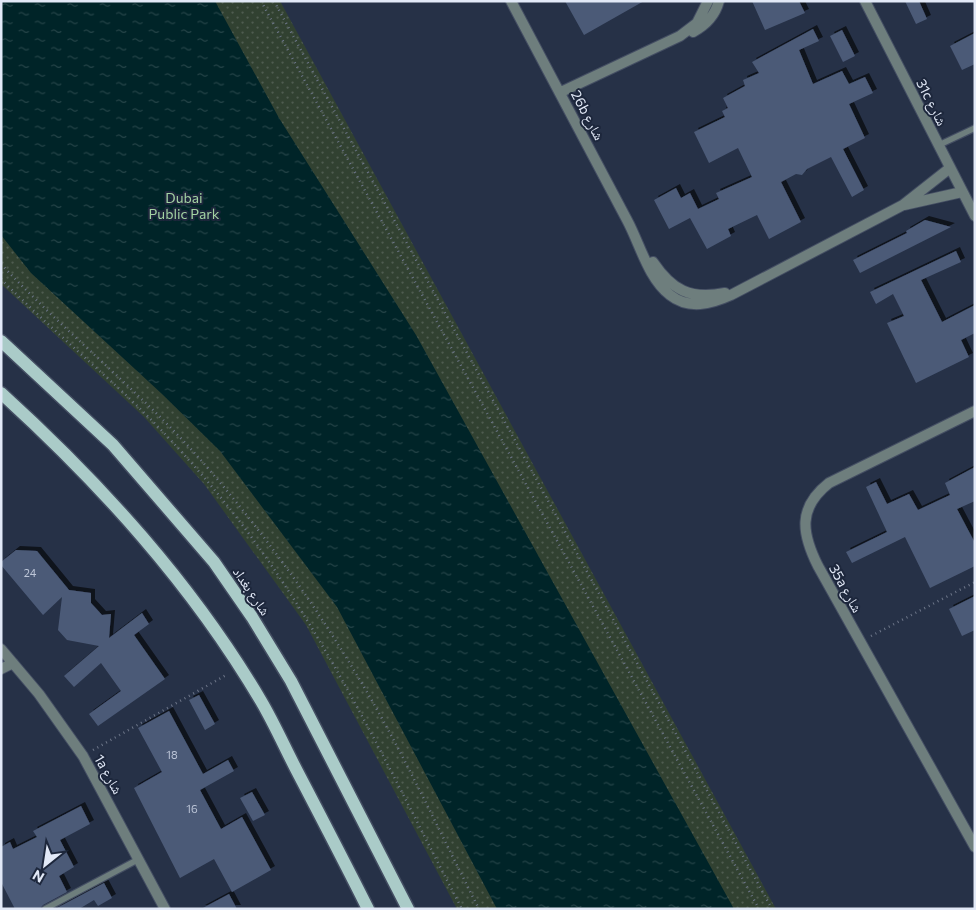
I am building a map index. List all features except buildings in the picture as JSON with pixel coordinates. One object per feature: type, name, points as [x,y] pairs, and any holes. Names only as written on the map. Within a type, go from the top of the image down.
[{"type":"main road","name":"شارع بغداد","points":[[1,341],[113,446],[214,562],[252,617],[291,681],[408,909]]},
{"type":"main road","points":[[1,393],[85,473],[134,526],[180,582],[261,701],[368,909]]},
{"type":"street","name":"26b شارع","points":[[511,1],[639,242],[660,286],[672,297],[689,304],[704,305],[744,289],[903,206],[950,168]]},
{"type":"street","points":[[680,36],[697,23],[708,1]]},
{"type":"street","points":[[560,92],[680,36],[691,33],[709,21],[715,13],[719,1]]},
{"type":"street","name":"31c شارع","points":[[865,1],[975,216]]},
{"type":"street","name":"26b شارع","points":[[903,206],[962,192]]},
{"type":"street","name":"35a شارع","points":[[975,411],[829,483],[811,501],[805,527],[809,547],[975,847]]},
{"type":"street","name":"1a شارع","points":[[1,649],[64,727],[83,756],[165,909]]},
{"type":"street","points":[[1,669],[13,663]]},
{"type":"lane","points":[[939,145],[975,128]]},
{"type":"lane","points":[[45,909],[139,859]]},
{"type":"path","points":[[261,1],[759,909]]},
{"type":"path","points":[[274,1],[772,909]]},
{"type":"path","points":[[1,264],[42,307],[112,369],[192,450],[268,542],[354,669],[479,909]]},
{"type":"path","points":[[1,278],[160,430],[224,501],[304,616],[340,677],[462,909]]},
{"type":"path","points":[[860,642],[975,582]]},
{"type":"path","points":[[83,756],[239,668]]},
{"type":"green space","name":"Dubai Public Park","points":[[1,1],[280,1],[776,909],[457,909],[306,625],[204,484],[144,417],[1,284]]},
{"type":"water","name":"Dubai Public Park","points":[[1,1],[215,1],[279,118],[416,335],[734,909],[497,909],[337,607],[220,451],[162,394],[31,273],[1,235]]}]
